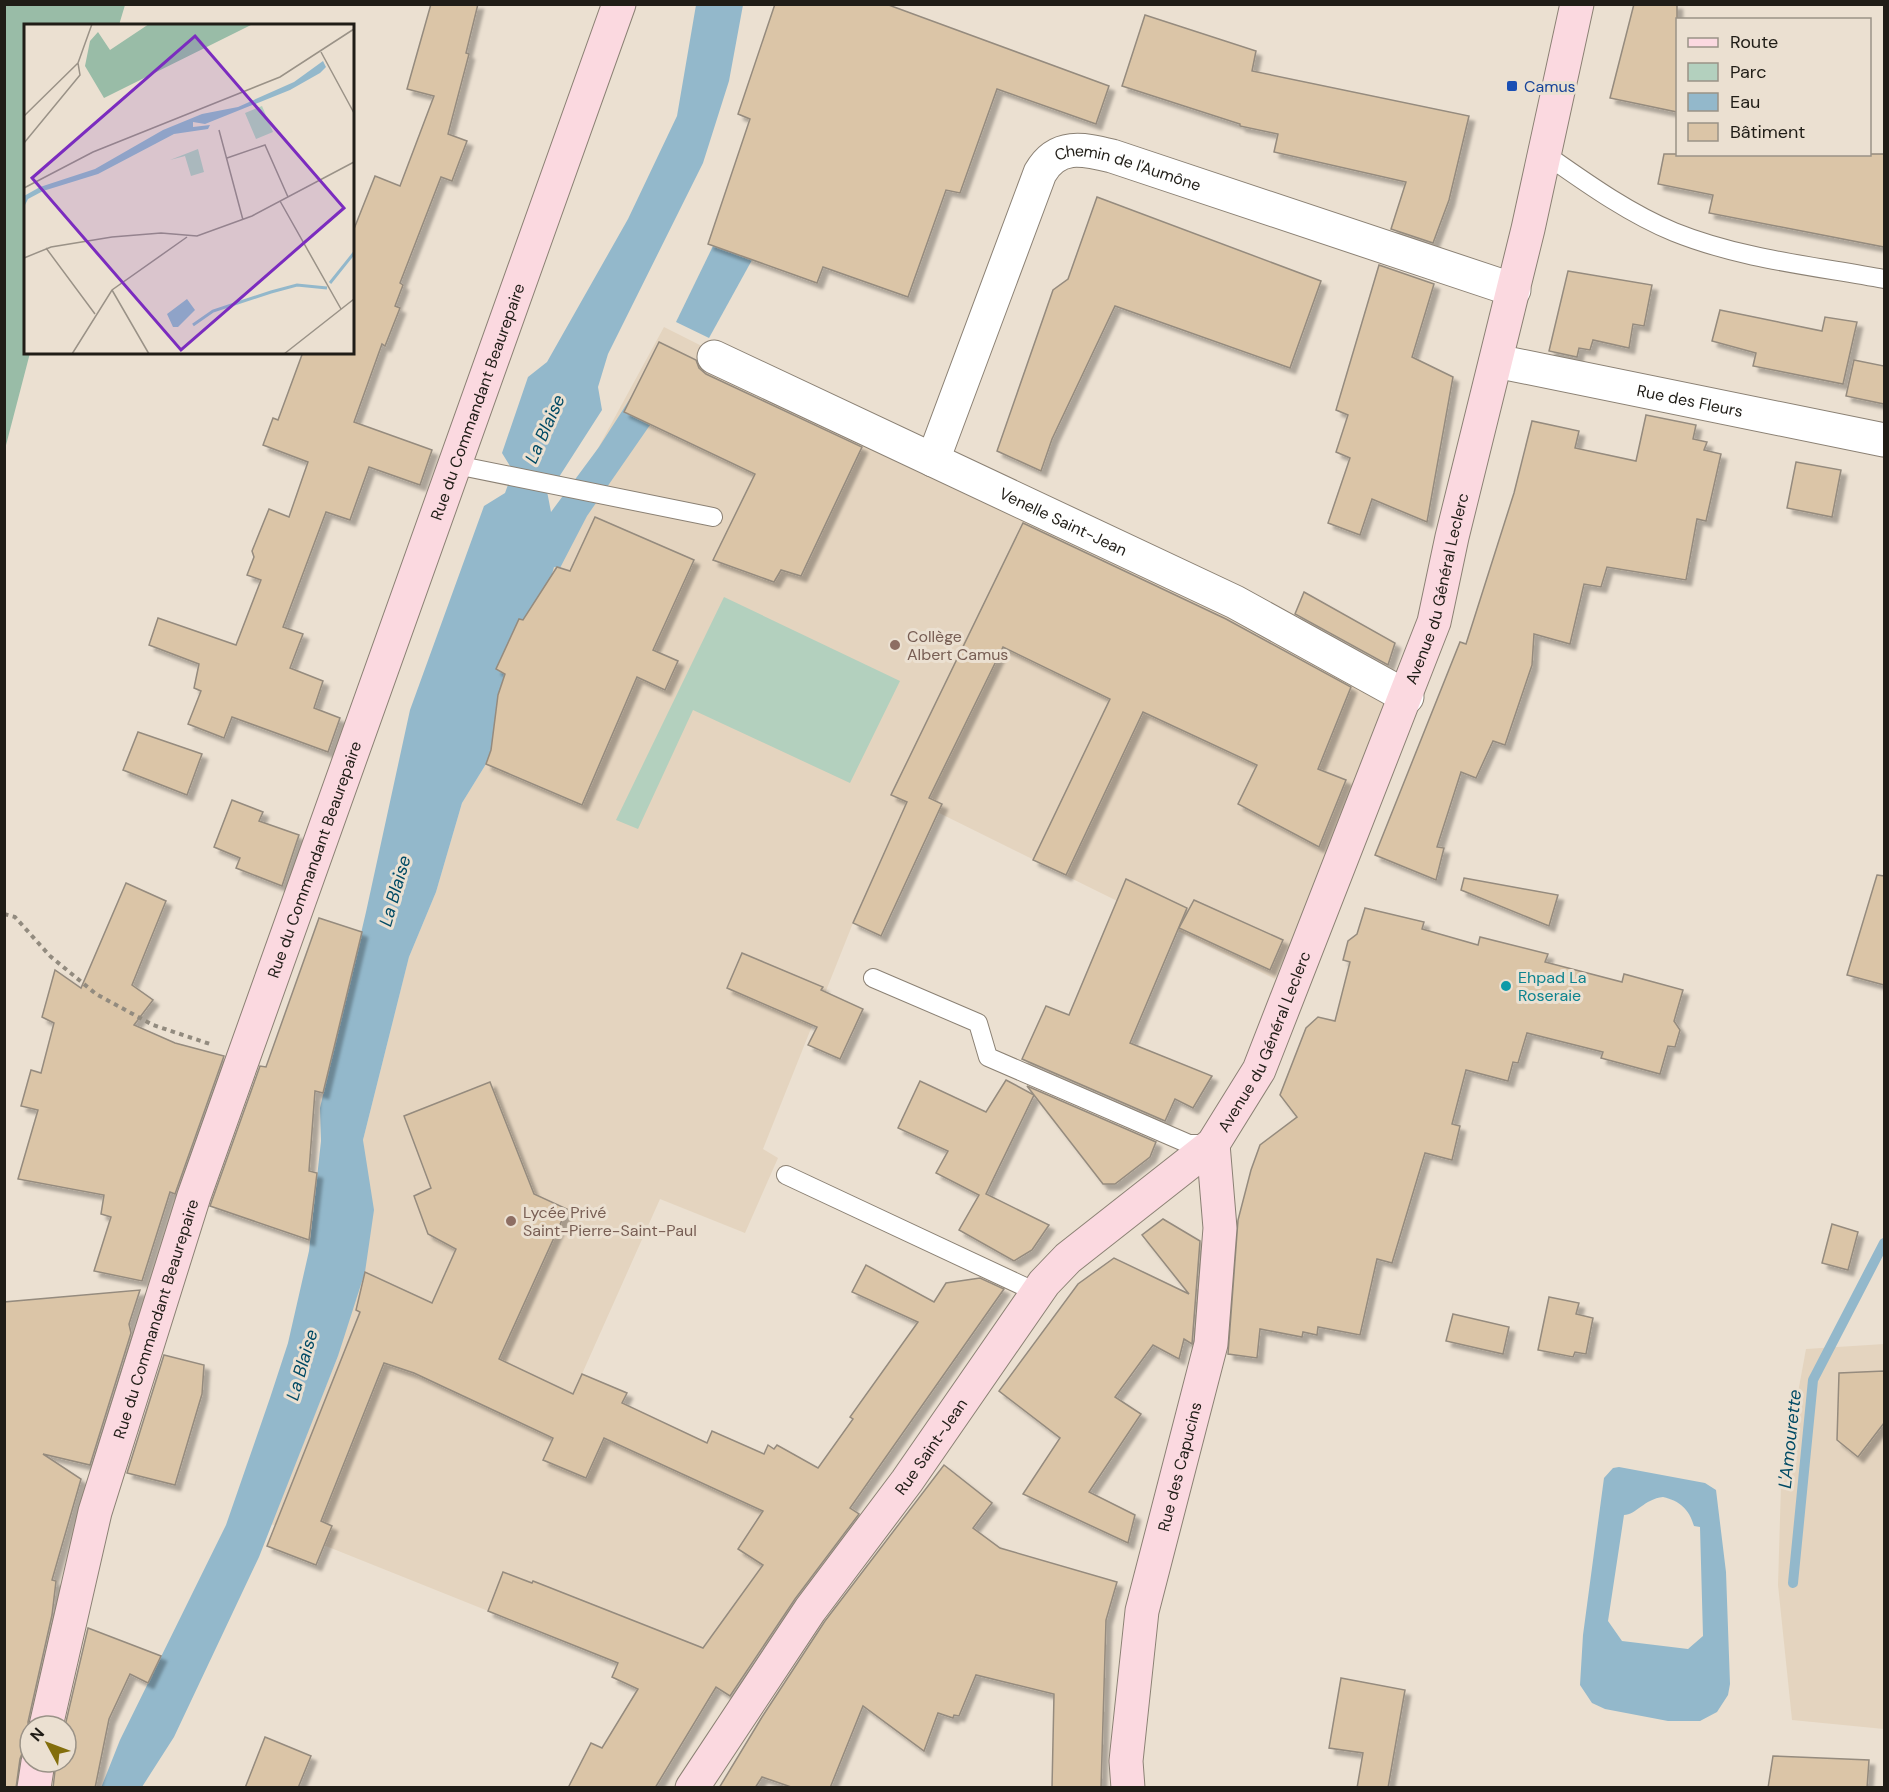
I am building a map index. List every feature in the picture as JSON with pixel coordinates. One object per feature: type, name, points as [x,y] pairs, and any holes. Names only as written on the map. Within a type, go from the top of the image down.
[{"type":"street","name":"Rue du Commandant Beaurepaire","points":[[49,1714],[95,1512],[194,1196],[619,4]]},
{"type":"street","name":"Avenue du Général Leclerc","points":[[1213,1144],[1259,1070],[1407,697],[1434,622],[1452,537],[1514,290],[1577,4]]},
{"type":"street","name":"Chemin de l'Aumône","points":[[933,460],[1040,173],[1050,159],[1062,151],[1083,150],[1112,156],[1514,290]]},
{"type":"street","name":"Venelle Saint-Jean","points":[[714,357],[1235,602],[1407,697]]},
{"type":"street","name":"Rue des Fleurs","points":[[1496,361],[1884,440]]},
{"type":"street","name":"Rue Saint-Jean","points":[[692,1788],[810,1610],[907,1481],[1038,1293],[1068,1258],[1213,1144]]},
{"type":"street","name":"Rue des Capucins","points":[[1128,1788],[1126,1761],[1142,1611],[1211,1344],[1220,1228],[1213,1144]]},
{"type":"lane","points":[[1545,153],[1621,203],[1672,231],[1721,248],[1884,279]]},
{"type":"lane","points":[[456,465],[712,516]]},
{"type":"lane","points":[[873,978],[978,1023],[988,1057],[1189,1144],[1213,1144]]},
{"type":"lane","points":[[786,1175],[1038,1293]]},
{"type":"path","points":[[4,915],[15,917],[50,956],[96,994],[153,1025],[245,1055]]},
{"type":"shaded area","points":[[664,327],[1118,555],[1392,705],[1275,979],[915,801],[853,923],[763,1149],[778,1158],[745,1233],[660,1199],[582,1374],[627,1393],[622,1404],[707,1442],[712,1431],[856,1497],[709,1699],[651,1672],[618,1663],[271,1524],[338,1356],[366,1170],[363,1140],[409,957],[436,892],[462,803],[486,764],[491,750],[498,695],[496,669],[519,619],[554,567],[560,568],[567,505]]},
{"type":"shaded area","points":[[1884,1344],[1884,1729],[1792,1720],[1778,1585],[1781,1485],[1806,1349]]},
{"type":"green space","points":[[5,4],[125,5],[119,24],[24,24],[24,354],[30,354],[5,449]]},
{"type":"green space","points":[[724,597],[900,681],[850,783],[693,710],[638,829],[616,820]]},
{"type":"water","name":"La Blaise","points":[[696,5],[743,5],[729,81],[703,163],[608,354],[598,387],[602,410],[559,477],[546,486],[551,512],[599,447],[635,391],[624,412],[650,425],[587,516],[560,568],[554,567],[551,578],[527,621],[519,619],[496,669],[505,674],[496,710],[491,750],[486,764],[462,803],[436,892],[409,957],[363,1140],[374,1210],[365,1272],[338,1356],[259,1557],[174,1737],[142,1787],[101,1788],[120,1740],[226,1525],[288,1343],[309,1251],[321,1141],[320,1108],[410,710],[484,506],[505,493],[513,471],[502,453],[528,377],[547,362],[628,219],[677,116]]},
{"type":"water","points":[[713,246],[752,260],[709,338],[676,322]]},
{"type":"water","points":[[1619,1467],[1705,1483],[1716,1490],[1726,1572],[1730,1684],[1728,1695],[1717,1712],[1700,1721],[1668,1721],[1605,1709],[1592,1703],[1580,1685],[1583,1635],[1604,1478],[1613,1468]],"holes":[[[1656,1498],[1679,1503],[1689,1515],[1694,1526],[1700,1527],[1703,1636],[1688,1649],[1622,1641],[1608,1621],[1624,1515]]]},
{"type":"building","points":[[431,4],[478,4],[466,53],[469,54],[448,134],[467,141],[452,181],[441,177],[400,283],[403,285],[395,306],[400,308],[385,346],[382,344],[354,422],[432,450],[420,485],[369,467],[350,520],[326,512],[283,627],[303,634],[290,668],[323,681],[314,708],[340,718],[328,752],[232,717],[224,738],[188,724],[201,691],[194,688],[199,664],[149,645],[158,618],[236,645],[261,580],[247,575],[254,557],[252,551],[269,509],[289,517],[308,462],[263,445],[273,418],[278,420],[302,354],[354,354],[354,229],[375,176],[400,186],[434,96],[407,89]]},
{"type":"building","points":[[775,4],[886,4],[1109,86],[1096,124],[997,89],[960,193],[946,190],[908,297],[823,267],[817,283],[708,244],[750,119],[738,114]]},
{"type":"building","points":[[1634,4],[1677,4],[1676,112],[1610,98]]},
{"type":"building","points":[[1145,15],[1256,51],[1252,71],[1469,116],[1449,200],[1433,243],[1391,229],[1406,182],[1274,152],[1278,134],[1240,126],[1240,124],[1122,86]]},
{"type":"building","points":[[1664,154],[1676,154],[1676,156],[1871,156],[1871,154],[1884,154],[1884,247],[1709,213],[1713,195],[1658,184]]},
{"type":"building","points":[[1097,197],[1321,281],[1290,368],[1115,306],[1052,439],[1041,471],[997,451],[1053,290],[1068,279]]},
{"type":"building","points":[[1379,265],[1434,284],[1412,357],[1453,377],[1427,522],[1372,499],[1360,535],[1328,523],[1350,458],[1336,452],[1348,415],[1336,410]]},
{"type":"building","points":[[1568,271],[1652,285],[1644,326],[1633,324],[1629,348],[1593,340],[1590,350],[1579,348],[1577,357],[1549,351]]},
{"type":"building","points":[[1720,310],[1822,331],[1825,317],[1857,322],[1843,384],[1753,366],[1756,353],[1712,341]]},
{"type":"building","points":[[659,342],[696,360],[699,368],[706,374],[862,447],[801,576],[781,570],[774,582],[713,560],[755,474],[624,412]]},
{"type":"building","points":[[1854,360],[1884,366],[1884,404],[1846,396]]},
{"type":"building","points":[[1646,415],[1696,425],[1693,439],[1707,442],[1704,450],[1721,454],[1706,521],[1697,519],[1686,580],[1607,567],[1601,587],[1584,584],[1570,644],[1534,634],[1532,665],[1505,745],[1493,741],[1476,778],[1461,772],[1437,847],[1444,848],[1436,880],[1375,855],[1460,642],[1466,644],[1514,493],[1532,421],[1579,431],[1575,448],[1636,461]]},
{"type":"building","points":[[1796,462],[1841,470],[1832,517],[1787,508]]},
{"type":"building","points":[[595,517],[694,560],[653,650],[678,661],[665,690],[637,677],[582,805],[486,764],[491,750],[498,695],[505,674],[496,669],[519,619],[523,620],[557,567],[570,571]]},
{"type":"building","points":[[1023,523],[1226,619],[1351,687],[1318,769],[1346,780],[1319,847],[1238,804],[1257,765],[1143,712],[1066,875],[1033,860],[1110,699],[1003,647],[929,798],[942,804],[881,936],[853,923],[907,802],[891,795]]},
{"type":"building","points":[[1304,592],[1395,643],[1388,665],[1295,614]]},
{"type":"building","points":[[138,732],[202,754],[187,795],[123,770]]},
{"type":"building","points":[[232,800],[263,812],[259,821],[299,835],[282,886],[236,868],[240,858],[214,847]]},
{"type":"building","points":[[1877,875],[1884,876],[1884,985],[1847,975]]},
{"type":"building","points":[[1464,878],[1558,895],[1549,926],[1461,890]]},
{"type":"building","points":[[1126,879],[1187,908],[1130,1043],[1212,1076],[1193,1108],[1175,1099],[1165,1121],[1022,1059],[1046,1006],[1069,1015]]},
{"type":"building","points":[[126,883],[166,901],[132,985],[153,1000],[134,1025],[175,1043],[224,1056],[175,1194],[170,1192],[142,1281],[94,1271],[111,1217],[101,1214],[104,1195],[18,1179],[38,1110],[21,1106],[31,1070],[41,1073],[54,1023],[42,1017],[55,970],[81,988]]},
{"type":"building","points":[[1194,900],[1283,940],[1270,970],[1179,928]]},
{"type":"building","points":[[1365,908],[1424,922],[1422,929],[1478,945],[1480,937],[1548,954],[1545,962],[1622,982],[1624,974],[1683,990],[1674,1021],[1680,1030],[1675,1047],[1668,1046],[1660,1074],[1601,1058],[1603,1052],[1527,1033],[1518,1063],[1513,1062],[1508,1081],[1466,1070],[1452,1124],[1460,1126],[1452,1160],[1425,1153],[1392,1263],[1377,1259],[1360,1335],[1318,1327],[1317,1335],[1303,1332],[1302,1337],[1260,1329],[1257,1358],[1228,1354],[1238,1220],[1251,1170],[1260,1145],[1297,1117],[1280,1095],[1306,1028],[1318,1017],[1335,1021],[1350,962],[1343,960],[1348,941],[1357,934]]},
{"type":"building","points":[[319,918],[362,932],[323,1093],[315,1091],[309,1171],[317,1173],[309,1240],[210,1206],[260,1066],[266,1067]]},
{"type":"building","points":[[742,953],[823,987],[821,990],[863,1009],[840,1059],[808,1045],[817,1027],[727,988]]},
{"type":"building","points":[[1006,1080],[1034,1095],[986,1194],[1049,1225],[1032,1250],[1014,1261],[959,1230],[979,1195],[936,1173],[948,1151],[898,1128],[920,1081],[986,1112]]},
{"type":"building","points":[[490,1082],[534,1194],[567,1209],[499,1359],[573,1394],[582,1374],[627,1393],[622,1403],[707,1443],[712,1431],[764,1454],[768,1445],[774,1449],[777,1445],[818,1468],[853,1419],[850,1417],[918,1322],[852,1292],[866,1265],[934,1302],[946,1283],[980,1278],[1004,1289],[850,1508],[859,1514],[795,1599],[730,1696],[716,1687],[655,1788],[568,1788],[591,1743],[602,1748],[638,1689],[612,1677],[618,1663],[488,1611],[503,1572],[532,1583],[533,1581],[703,1648],[763,1565],[738,1549],[763,1511],[604,1438],[586,1478],[543,1460],[553,1438],[414,1373],[384,1363],[321,1521],[332,1526],[316,1565],[267,1546],[360,1312],[356,1310],[365,1272],[432,1303],[456,1249],[428,1234],[414,1196],[431,1188],[404,1116]]},
{"type":"building","points":[[1027,1086],[1156,1142],[1150,1157],[1115,1184],[1103,1184]]},
{"type":"building","points":[[1163,1219],[1200,1241],[1192,1344],[1184,1339],[1179,1359],[1153,1345],[1115,1397],[1141,1414],[1089,1492],[1135,1515],[1128,1543],[1023,1494],[1060,1438],[999,1391],[1078,1284],[1114,1258],[1189,1294],[1142,1235]]},
{"type":"building","points":[[1832,1224],[1858,1232],[1848,1270],[1822,1263]]},
{"type":"building","points":[[140,1290],[129,1324],[131,1333],[90,1465],[43,1454],[81,1479],[52,1580],[56,1581],[52,1615],[30,1714],[18,1714],[16,1788],[4,1788],[4,1302]]},
{"type":"building","points":[[1549,1297],[1579,1303],[1576,1314],[1593,1318],[1586,1354],[1575,1352],[1573,1357],[1538,1350]]},
{"type":"building","points":[[1453,1314],[1509,1327],[1503,1354],[1446,1341]]},
{"type":"building","points":[[164,1355],[204,1365],[202,1394],[175,1485],[127,1473]]},
{"type":"building","points":[[1884,1371],[1884,1423],[1858,1457],[1837,1440],[1839,1373]]},
{"type":"building","points":[[944,1465],[992,1503],[973,1528],[1000,1548],[1117,1582],[1106,1620],[1101,1788],[1052,1788],[1054,1694],[976,1675],[959,1716],[954,1715],[953,1718],[938,1713],[924,1751],[863,1706],[830,1788],[794,1788],[762,1777],[755,1788],[719,1788],[825,1621]]},
{"type":"building","points":[[88,1628],[161,1656],[148,1683],[130,1674],[109,1719],[95,1788],[53,1788],[55,1774],[78,1774],[78,1714],[68,1714]]},
{"type":"building","points":[[1341,1678],[1405,1690],[1388,1788],[1357,1788],[1363,1753],[1329,1748]]},
{"type":"building","points":[[265,1737],[311,1756],[298,1788],[245,1788]]},
{"type":"building","points":[[1773,1756],[1869,1760],[1867,1788],[1768,1788]]},
{"type":"waterway","name":"L'Amourette","points":[[1793,1583],[1813,1380],[1884,1243]]},
{"type":"place","name":"Camus","points":[[1512,86]]},
{"type":"place","name":"Collège Albert Camus","points":[[895,645]]},
{"type":"place","name":"Ehpad La Roseraie","points":[[1506,986]]},
{"type":"place","name":"Lycée Privé Saint-Pierre-Saint-Paul","points":[[511,1221]]}]
